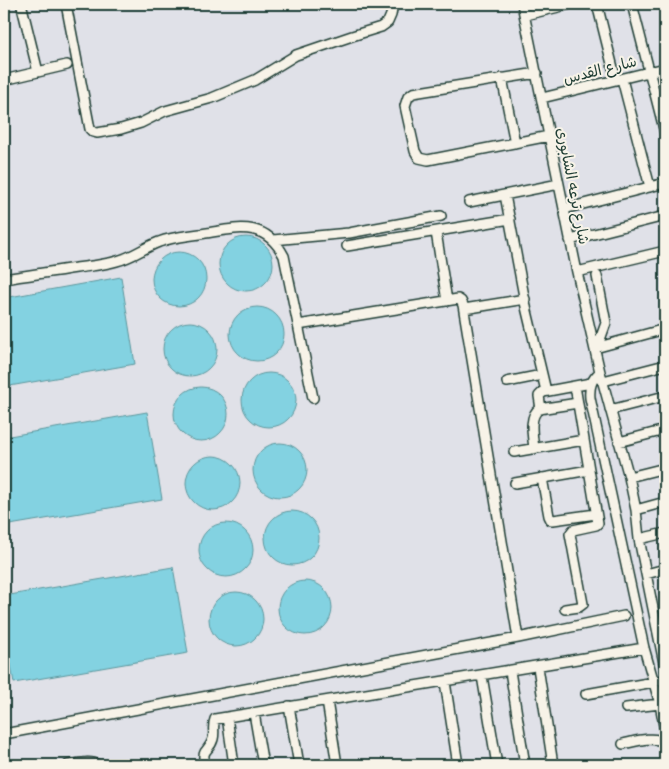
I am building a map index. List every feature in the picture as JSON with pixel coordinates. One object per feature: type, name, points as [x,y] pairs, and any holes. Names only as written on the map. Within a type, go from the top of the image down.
[{"type":"street","points":[[66,4],[89,126],[93,132],[121,129],[148,120],[164,111],[212,98],[255,80],[296,55],[385,25],[391,15],[393,4]]},
{"type":"street","name":"شارع ترعه الشابورى","points":[[522,4],[577,272],[596,348],[601,377],[629,477],[636,510],[639,539],[665,668]]},
{"type":"street","points":[[525,15],[568,4]]},
{"type":"street","points":[[597,4],[650,187]]},
{"type":"street","points":[[632,4],[665,133]]},
{"type":"street","points":[[22,7],[38,72]]},
{"type":"street","points":[[4,80],[67,65]]},
{"type":"street","name":"شارع القدس","points":[[542,98],[665,68]]},
{"type":"street","points":[[536,73],[416,92],[410,95],[406,100],[406,106],[414,151],[419,158],[428,160],[549,136]]},
{"type":"street","points":[[502,78],[515,143]]},
{"type":"street","points":[[564,209],[665,183]]},
{"type":"street","points":[[469,202],[559,184]]},
{"type":"street","points":[[505,195],[526,303],[546,391]]},
{"type":"street","points":[[273,240],[349,232],[441,216]]},
{"type":"street","points":[[570,240],[665,216]]},
{"type":"street","points":[[347,246],[510,219]]},
{"type":"street","points":[[4,279],[118,261],[165,240],[243,228],[256,230],[273,240],[284,256],[313,398]]},
{"type":"street","points":[[436,232],[447,301]]},
{"type":"street","points":[[577,272],[665,251]]},
{"type":"street","points":[[596,348],[606,327],[597,276]]},
{"type":"street","points":[[298,325],[460,300],[464,309],[518,638]]},
{"type":"street","points":[[464,309],[526,303]]},
{"type":"street","points":[[596,348],[665,329]]},
{"type":"street","points":[[665,365],[594,378],[589,391],[644,646],[660,704],[665,731]]},
{"type":"street","points":[[507,382],[542,375]]},
{"type":"street","points":[[541,409],[540,394],[546,391],[591,383]]},
{"type":"street","points":[[565,609],[580,607],[583,604],[570,534],[573,530],[597,525],[575,386]]},
{"type":"street","points":[[610,410],[665,396]]},
{"type":"street","points":[[534,449],[532,418],[536,412],[541,409],[578,403]]},
{"type":"street","points":[[619,442],[665,430]]},
{"type":"street","points":[[514,452],[584,440]]},
{"type":"street","points":[[629,477],[665,468]]},
{"type":"street","points":[[515,483],[589,470]]},
{"type":"street","points":[[542,478],[551,520],[596,514]]},
{"type":"street","points":[[636,510],[665,502]]},
{"type":"street","points":[[639,539],[665,533]]},
{"type":"street","points":[[646,574],[665,569]]},
{"type":"street","points":[[4,734],[518,638],[624,616]]},
{"type":"street","points":[[204,765],[204,753],[214,738],[215,719],[538,667],[644,646],[660,640]]},
{"type":"street","points":[[538,667],[553,765]]},
{"type":"street","points":[[510,671],[525,765]]},
{"type":"street","points":[[482,676],[497,765]]},
{"type":"street","points":[[586,694],[665,680]]},
{"type":"street","points":[[445,682],[458,765]]},
{"type":"street","points":[[327,701],[337,765]]},
{"type":"street","points":[[626,708],[660,704]]},
{"type":"street","points":[[289,706],[299,765]]},
{"type":"street","points":[[254,713],[262,765]]},
{"type":"street","points":[[228,717],[234,765]]},
{"type":"street","points":[[623,744],[655,739],[665,742]]},
{"type":"street","points":[[68,765],[94,764]]},
{"type":"water","points":[[246,237],[256,239],[265,245],[271,254],[273,264],[271,274],[265,283],[256,289],[246,291],[236,289],[227,283],[221,274],[219,264],[221,254],[227,245],[236,239]]},
{"type":"water","points":[[179,252],[189,254],[198,260],[204,269],[206,279],[204,289],[198,298],[189,304],[179,306],[169,304],[160,298],[154,289],[152,279],[154,269],[160,260],[169,254]]},
{"type":"water","points":[[121,277],[135,364],[4,387],[4,298]]},
{"type":"water","points":[[257,307],[267,309],[276,315],[282,324],[284,334],[282,344],[276,353],[267,359],[257,361],[247,359],[238,353],[232,344],[230,334],[232,324],[238,315],[247,309]]},
{"type":"water","points":[[190,322],[200,324],[209,330],[215,339],[217,349],[215,359],[209,368],[200,374],[190,376],[180,374],[171,368],[165,359],[163,349],[165,339],[171,330],[180,324]]},
{"type":"water","points":[[269,373],[279,375],[288,381],[294,390],[296,400],[294,410],[288,419],[279,425],[269,427],[259,425],[250,419],[244,410],[242,400],[244,390],[250,381],[259,375]]},
{"type":"water","points":[[201,387],[211,389],[220,395],[226,404],[228,414],[226,424],[220,433],[211,439],[201,441],[191,439],[182,433],[176,424],[174,414],[176,404],[182,395],[191,389]]},
{"type":"water","points":[[147,412],[162,499],[4,526],[4,437]]},
{"type":"water","points":[[280,443],[290,445],[299,451],[305,460],[307,470],[305,480],[299,489],[290,495],[280,497],[270,495],[261,489],[255,480],[253,470],[255,460],[261,451],[270,445]]},
{"type":"water","points":[[213,456],[223,458],[232,464],[238,473],[240,483],[238,493],[232,502],[223,508],[213,510],[203,508],[194,502],[188,493],[186,483],[188,473],[194,464],[203,458]]},
{"type":"water","points":[[292,511],[302,513],[311,519],[317,528],[319,538],[317,548],[311,557],[302,563],[292,565],[282,563],[273,557],[267,548],[265,538],[267,528],[273,519],[282,513]]},
{"type":"water","points":[[226,523],[236,525],[245,531],[251,540],[253,550],[251,560],[245,569],[236,575],[226,577],[216,575],[207,569],[201,560],[199,550],[201,540],[207,531],[216,525]]},
{"type":"water","points":[[173,567],[188,653],[14,683],[4,624],[4,596]]},
{"type":"water","points":[[305,581],[315,583],[324,589],[330,598],[332,608],[330,618],[324,627],[315,633],[305,635],[295,633],[286,627],[280,618],[278,608],[280,598],[286,589],[295,583]]},
{"type":"water","points":[[236,592],[246,594],[255,600],[261,609],[263,619],[261,629],[255,638],[246,644],[236,646],[226,644],[217,638],[211,629],[209,619],[211,609],[217,600],[226,594]]}]
